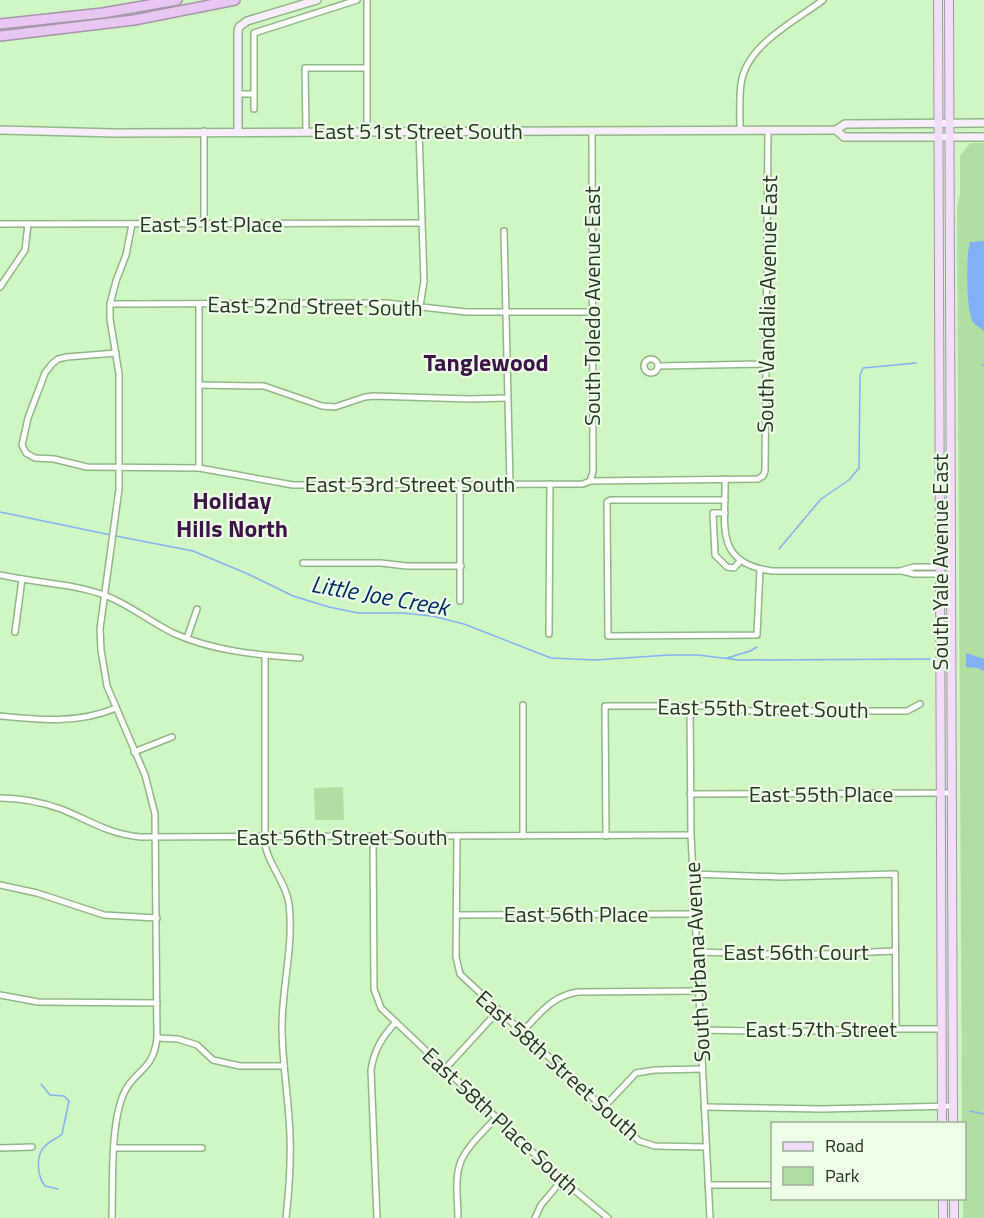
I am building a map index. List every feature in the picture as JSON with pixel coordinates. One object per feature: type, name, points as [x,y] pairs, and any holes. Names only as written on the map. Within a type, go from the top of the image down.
[{"type":"highway","points":[[0,24],[103,13],[177,0]]},
{"type":"highway","points":[[0,36],[134,21],[235,0]]},
{"type":"main road","points":[[238,131],[239,27],[247,21],[317,0]]},
{"type":"main road","name":"South Yale Avenue East","points":[[938,0],[942,1122]]},
{"type":"main road","name":"South Yale Avenue East","points":[[949,0],[953,1122]]},
{"type":"main road","name":"East 51st Street South","points":[[0,130],[114,133],[836,130],[845,124],[984,123]]},
{"type":"main road","name":"East 51st Street South","points":[[836,130],[844,136],[984,137]]},
{"type":"main road","points":[[943,1200],[943,1218]]},
{"type":"main road","points":[[954,1200],[954,1218]]},
{"type":"street","points":[[254,109],[254,33],[357,0]]},
{"type":"street","points":[[367,0],[367,131]]},
{"type":"street","points":[[740,130],[741,84],[745,68],[751,57],[760,46],[823,0]]},
{"type":"street","points":[[286,10],[289,22]]},
{"type":"street","points":[[306,131],[305,68],[366,68]]},
{"type":"street","points":[[238,94],[254,94]]},
{"type":"street","name":"South Vandalia Avenue East","points":[[763,476],[765,471],[768,130]]},
{"type":"street","points":[[204,131],[204,224]]},
{"type":"street","points":[[419,131],[424,281],[420,306]]},
{"type":"street","name":"South Toledo Avenue East","points":[[590,481],[593,472],[592,131]]},
{"type":"street","name":"East 51st Place","points":[[0,224],[421,224]]},
{"type":"street","points":[[0,286],[25,250],[28,224]]},
{"type":"street","points":[[112,1218],[114,1148],[124,1093],[151,1061],[157,1038],[156,837],[153,803],[108,686],[101,650],[100,629],[103,594],[118,505],[120,391],[110,304],[126,255],[132,224]]},
{"type":"street","points":[[504,231],[510,484]]},
{"type":"street","name":"East 52nd Street South","points":[[110,304],[372,302],[466,312],[592,312]]},
{"type":"street","points":[[199,304],[199,468]]},
{"type":"street","name":"East 53rd Street South","points":[[117,353],[58,359],[45,373],[36,396],[23,440],[24,451],[35,459],[54,459],[87,467],[199,468],[293,485],[583,484],[590,481],[758,479],[763,476]]},
{"type":"street","points":[[658,366],[766,364]]},
{"type":"street","points":[[199,385],[264,386],[322,406],[335,407],[373,396],[508,398]]},
{"type":"street","points":[[725,480],[725,537],[730,549],[740,561],[754,568],[900,571],[914,567],[951,570]]},
{"type":"street","points":[[460,484],[460,601]]},
{"type":"street","points":[[549,634],[550,484]]},
{"type":"street","points":[[725,500],[610,500],[607,502],[608,636],[757,635],[760,569]]},
{"type":"street","points":[[725,513],[713,513],[715,555],[727,567],[734,568],[740,561]]},
{"type":"street","points":[[303,563],[461,566]]},
{"type":"street","points":[[0,575],[73,586],[103,594],[187,638],[214,647],[265,656],[300,658]]},
{"type":"street","points":[[15,632],[22,579]]},
{"type":"street","points":[[187,638],[197,609]]},
{"type":"street","points":[[265,656],[265,837],[267,853],[284,886],[289,905],[289,954],[282,1024],[290,1134],[286,1218]]},
{"type":"street","name":"East 55th Street South","points":[[606,836],[605,706],[717,706],[750,711],[907,711],[920,704]]},
{"type":"street","points":[[523,705],[523,836]]},
{"type":"street","name":"South Urbana Avenue","points":[[690,706],[691,835],[710,1218]]},
{"type":"street","points":[[0,716],[55,721],[72,720],[116,708]]},
{"type":"street","points":[[135,752],[172,737]]},
{"type":"street","name":"East 55th Place","points":[[690,794],[952,793]]},
{"type":"street","name":"East 56th Street South","points":[[0,798],[28,800],[50,806],[113,832],[156,837],[691,835]]},
{"type":"street","name":"East 58th Place South","points":[[373,836],[374,989],[381,1008],[562,1180],[608,1218]]},
{"type":"street","points":[[457,836],[457,915]]},
{"type":"street","points":[[693,874],[782,878],[895,874],[896,1029]]},
{"type":"street","points":[[0,885],[38,893],[104,915],[119,918],[157,918]]},
{"type":"street","name":"East 56th Place","points":[[457,915],[695,914]]},
{"type":"street","name":"East 58th Street South","points":[[457,915],[460,974],[631,1135],[647,1144],[666,1147],[706,1147]]},
{"type":"street","name":"East 56th Court","points":[[697,952],[800,955],[895,951]]},
{"type":"street","points":[[522,1032],[551,1002],[571,993],[699,991]]},
{"type":"street","points":[[0,995],[38,1002],[156,1003]]},
{"type":"street","points":[[445,1069],[498,1011]]},
{"type":"street","points":[[377,1218],[371,1070],[376,1048],[396,1022]]},
{"type":"street","name":"East 57th Street","points":[[701,1030],[793,1032],[942,1029]]},
{"type":"street","points":[[157,1038],[178,1039],[196,1045],[213,1060],[240,1066],[284,1066]]},
{"type":"street","points":[[603,1108],[636,1073],[655,1070],[702,1069]]},
{"type":"street","points":[[704,1107],[822,1109],[953,1106]]},
{"type":"street","points":[[458,1218],[458,1179],[462,1160],[497,1117]]},
{"type":"street","points":[[0,1148],[32,1147]]},
{"type":"street","points":[[114,1148],[201,1148]]},
{"type":"street","points":[[535,1218],[541,1205],[562,1180]]},
{"type":"street","points":[[708,1185],[771,1185]]},
{"type":"green space","points":[[970,143],[984,143],[984,1218],[963,1218],[963,1200],[966,1200],[966,1122],[962,1122],[957,207],[960,194],[960,156]]},
{"type":"green space","points":[[343,787],[344,820],[315,820],[314,788]]},
{"type":"water","points":[[984,241],[984,331],[974,323],[971,316],[967,270],[970,242]]},
{"type":"water","points":[[966,653],[984,659],[984,671],[966,667]]},
{"type":"waterway","name":"Little Joe Creek","points":[[779,549],[821,499],[849,480],[859,468],[860,375],[863,368],[916,363]]},
{"type":"waterway","name":"Little Joe Creek","points":[[0,512],[111,535]]},
{"type":"waterway","name":"Little Joe Creek","points":[[116,536],[193,551],[293,596],[329,607],[358,613],[432,616],[464,624],[551,658],[595,660],[698,655],[739,660],[930,659]]},
{"type":"waterway","name":"Little Joe Creek","points":[[727,658],[757,647]]},
{"type":"waterway","points":[[41,1084],[50,1095],[64,1096],[69,1101],[62,1134],[42,1149],[39,1159],[42,1182],[45,1186],[58,1189]]},
{"type":"waterway","points":[[970,1111],[984,1114]]},
{"type":"district","name":"Tanglewood","points":[[486,362]]},
{"type":"district","name":"Holiday Hills North","points":[[232,514]]}]
